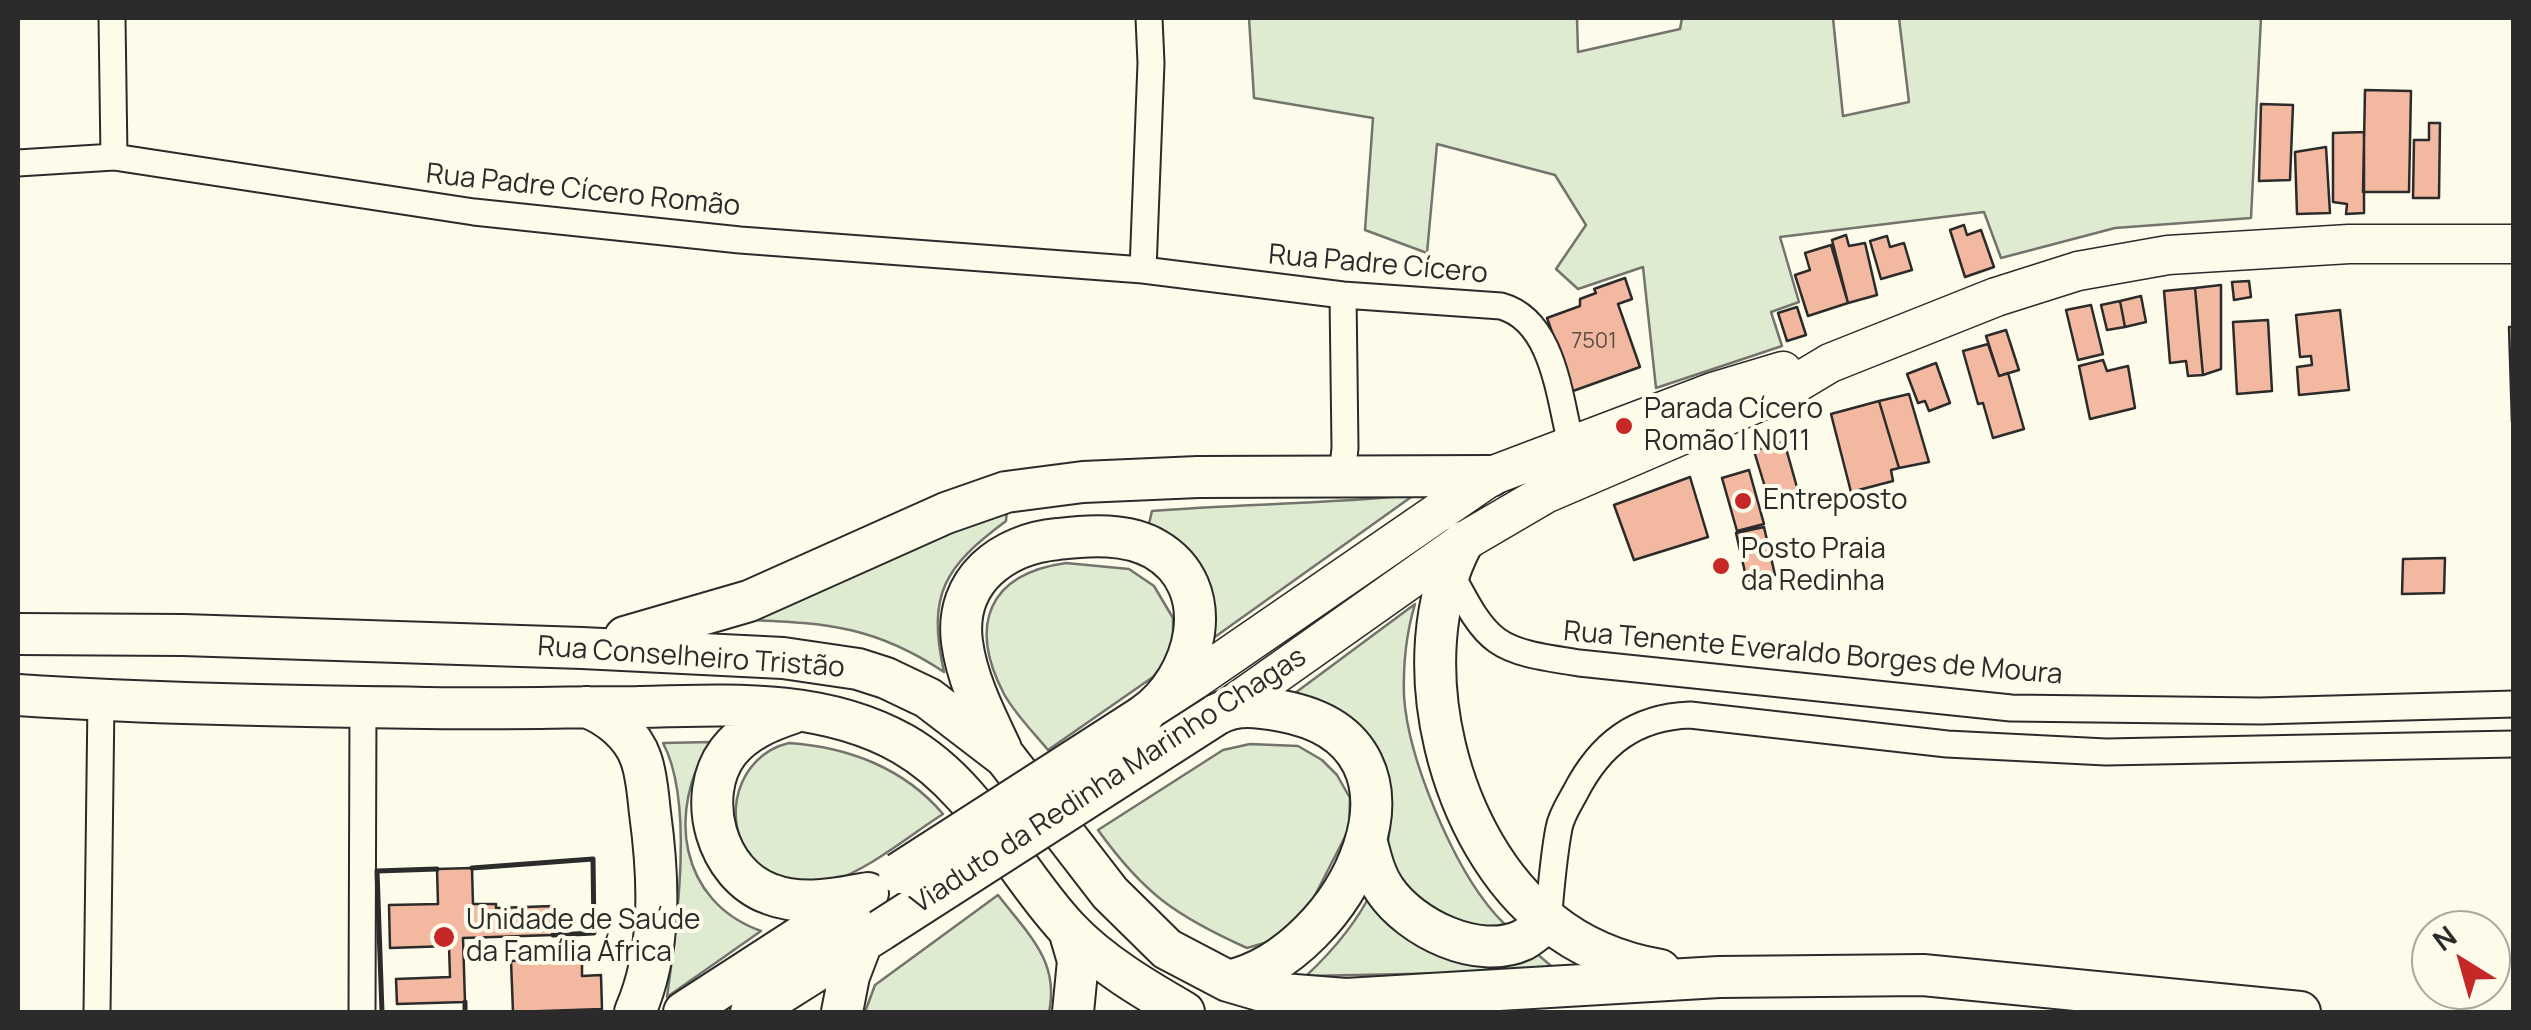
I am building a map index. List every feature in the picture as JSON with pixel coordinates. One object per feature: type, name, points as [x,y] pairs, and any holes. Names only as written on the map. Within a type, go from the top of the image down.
[{"type":"main road","points":[[1830,363],[2038,282],[2120,262],[2168,255],[2349,244],[2514,244]]},
{"type":"main road","name":"Viaduto da Redinha Marinho Chagas","points":[[751,1012],[878,910],[1147,713],[1484,481],[1773,372],[1830,363]]},
{"type":"main road","name":"Viaduto da Redinha Marinho Chagas","points":[[684,1012],[878,910],[1224,711],[1545,494],[1780,393],[1830,363]]},
{"type":"main road","points":[[582,648],[668,627],[748,601],[946,513],[1006,492],[1102,481],[1342,476],[1484,481]]},
{"type":"main road","points":[[1005,758],[969,674],[962,639],[963,615],[972,588],[987,566],[1009,550],[1036,541],[1088,536],[1134,540],[1172,562],[1191,597],[1192,654],[1179,679],[1147,713]]},
{"type":"main road","points":[[1456,556],[1436,636],[1437,692],[1458,788],[1495,865],[1548,922],[1595,950],[1630,964],[1719,977],[1923,975],[2300,1012]]},
{"type":"main road","name":"Rua Conselheiro Tristão","points":[[18,634],[184,635],[582,648],[783,658],[858,669],[928,698],[1005,758],[1138,924],[1167,949],[1228,981],[1270,993],[1346,999],[1719,977]]},
{"type":"main road","name":"Rua Conselheiro Tristão","points":[[18,694],[101,700],[803,710],[879,732],[942,770],[1068,930],[1114,968],[1184,1012]]},
{"type":"main road","points":[[586,707],[614,722],[634,745],[641,757],[648,798],[657,860],[654,936],[649,971],[635,1012]]},
{"type":"main road","points":[[803,710],[770,721],[741,738],[716,771],[713,810],[722,850],[736,871],[769,894],[878,910],[846,988],[842,1012]]},
{"type":"main road","points":[[1224,711],[1291,712],[1344,739],[1362,761],[1372,788],[1373,808],[1366,839],[1347,887],[1313,933],[1270,965],[1245,978],[1228,981]]},
{"type":"main road","points":[[1366,839],[1374,869],[1386,891],[1408,914],[1449,938],[1486,947],[1522,940],[1548,922]]},
{"type":"main road","points":[[1068,930],[1078,961],[1073,1012]]},
{"type":"street","points":[[112,18],[114,158]]},
{"type":"street","points":[[1144,270],[1148,18]]},
{"type":"street","name":"Rua Padre Cícero Romão","points":[[18,163],[114,158],[493,214],[740,240],[1144,270]]},
{"type":"street","name":"Rua Padre Cícero","points":[[1144,270],[1343,295],[1502,306],[1523,314],[1543,340],[1572,447]]},
{"type":"street","points":[[1342,476],[1346,448],[1343,295]]},
{"type":"street","name":"Rua Tenente Everaldo Borges de Moura","points":[[1456,556],[1481,628],[1497,643],[1526,655],[1580,663],[2011,708],[2260,711],[2514,704]]},
{"type":"street","points":[[97,1012],[101,700]]},
{"type":"street","points":[[362,705],[362,1012]]},
{"type":"street","points":[[1548,922],[1559,824],[1583,778],[1608,746],[1633,728],[1661,716],[1690,715],[1947,744],[2106,752],[2514,744]]},
{"type":"green space","points":[[1249,18],[1577,18],[1578,52],[1680,29],[1682,18],[1833,18],[1843,116],[1909,102],[1899,18],[2261,18],[2251,218],[2115,228],[2001,258],[1984,212],[1780,237],[1799,302],[1771,312],[1782,346],[1656,388],[1643,267],[1578,289],[1556,269],[1586,225],[1555,175],[1437,144],[1427,253],[1365,230],[1373,118],[1254,98]]},
{"type":"green space","points":[[1414,495],[1212,639],[1148,528],[1152,511]]},
{"type":"green space","points":[[1007,510],[1006,521],[968,553],[945,584],[938,622],[944,672],[896,645],[851,630],[749,620],[897,549]]},
{"type":"green space","points":[[1066,563],[1129,569],[1154,586],[1173,618],[1173,640],[1168,658],[1153,677],[1048,750],[1004,694],[993,669],[987,625],[992,607],[1018,578]]},
{"type":"green space","points":[[1415,604],[1406,649],[1404,696],[1423,780],[1449,841],[1479,893],[1510,929],[1557,971],[1306,976],[1340,940],[1368,898],[1386,853],[1389,803],[1376,759],[1342,732],[1287,699]]},
{"type":"green space","points":[[711,742],[688,796],[688,851],[697,876],[712,899],[733,917],[761,931],[667,997],[678,903],[681,832],[673,768],[663,743]]},
{"type":"green space","points":[[789,743],[832,749],[874,763],[911,784],[943,814],[874,861],[830,882],[806,885],[769,877],[743,844],[736,809],[746,775],[757,761]]},
{"type":"green space","points":[[1250,744],[1298,746],[1322,760],[1337,775],[1350,798],[1349,829],[1307,911],[1268,942],[1247,948],[1163,901],[1131,871],[1098,830],[1223,750]]},
{"type":"green space","points":[[998,895],[1030,935],[1045,963],[1050,978],[1049,1012],[865,1012],[875,985]]},
{"type":"building","points":[[2365,90],[2411,91],[2409,192],[2363,192]]},
{"type":"building","points":[[2261,104],[2293,105],[2290,180],[2259,181]]},
{"type":"building","points":[[2429,123],[2440,123],[2439,198],[2413,198],[2414,140],[2429,140]]},
{"type":"building","points":[[2364,132],[2364,213],[2346,214],[2347,204],[2333,202],[2333,133]]},
{"type":"building","points":[[2326,147],[2330,213],[2297,214],[2295,152]]},
{"type":"building","points":[[1964,225],[1967,235],[1981,230],[1994,267],[1965,277],[1950,230]]},
{"type":"building","points":[[1846,235],[1849,246],[1865,243],[1877,295],[1848,303],[1832,240]]},
{"type":"building","points":[[1887,236],[1890,247],[1904,243],[1912,270],[1881,279],[1870,241]]},
{"type":"building","points":[[1831,245],[1848,303],[1808,316],[1795,275],[1810,270],[1805,253]]},
{"type":"building","points":[[1625,278],[1632,299],[1618,304],[1640,367],[1573,391],[1547,318],[1580,306],[1580,299],[1596,293],[1594,289]]},
{"type":"building","points":[[2249,281],[2251,297],[2234,300],[2232,282]]},
{"type":"building","points":[[2221,285],[2221,369],[2203,375],[2195,288]]},
{"type":"building","points":[[2195,288],[2203,375],[2188,376],[2186,361],[2170,363],[2164,291]]},
{"type":"building","points":[[2141,296],[2146,322],[2125,327],[2120,301]]},
{"type":"building","points":[[2120,301],[2125,327],[2107,330],[2101,305]]},
{"type":"building","points":[[2091,305],[2103,354],[2078,360],[2066,310]]},
{"type":"building","points":[[1797,307],[1806,335],[1787,341],[1778,313]]},
{"type":"building","points":[[2340,310],[2349,390],[2299,395],[2297,367],[2312,365],[2311,356],[2300,357],[2296,315]]},
{"type":"building","points":[[2268,320],[2272,391],[2237,394],[2233,322]]},
{"type":"building","points":[[2509,327],[2514,327],[2512,422]]},
{"type":"building","points":[[2006,330],[2019,370],[1999,376],[1986,336]]},
{"type":"building","points":[[1988,344],[1999,376],[2008,373],[2024,429],[1993,438],[1983,403],[1978,404],[1963,351]]},
{"type":"building","points":[[2103,360],[2107,371],[2128,366],[2135,408],[2090,419],[2079,366]]},
{"type":"building","points":[[1936,363],[1950,403],[1929,411],[1925,401],[1918,403],[1907,374]]},
{"type":"building","points":[[1909,394],[1929,462],[1899,468],[1879,401]]},
{"type":"building","points":[[1879,401],[1899,468],[1891,470],[1893,481],[1851,492],[1831,414]]},
{"type":"building","points":[[1784,441],[1798,491],[1769,500],[1754,451]]},
{"type":"building","name":"Entreposto","points":[[1749,470],[1764,524],[1737,531],[1722,478]]},
{"type":"building","points":[[1690,477],[1708,537],[1634,560],[1614,505]]},
{"type":"building","points":[[1764,527],[1775,575],[1747,581],[1736,533]]},
{"type":"building","points":[[2445,558],[2444,593],[2402,594],[2403,559]]},
{"type":"building","points":[[472,868],[473,904],[496,904],[496,908],[553,906],[553,935],[463,938],[465,1002],[397,1004],[396,979],[450,977],[449,946],[390,948],[389,905],[438,904],[437,869]]},
{"type":"building","points":[[550,948],[582,948],[582,976],[601,975],[602,1009],[513,1012],[511,961],[550,959]]},
{"type":"wall","points":[[472,868],[593,859],[594,933],[553,935]]},
{"type":"wall","points":[[382,1012],[377,871],[437,869]]},
{"type":"wall","points":[[465,1002],[465,1012]]},
{"type":"place","name":"Parada Cícero Romão | N011","points":[[1624,426]]},
{"type":"place","name":"Entreposto","points":[[1743,501]]},
{"type":"place","name":"Posto Praia da Redinha","points":[[1721,566]]},
{"type":"place","name":"Unidade de Saúde da Família África","points":[[444,937]]}]
